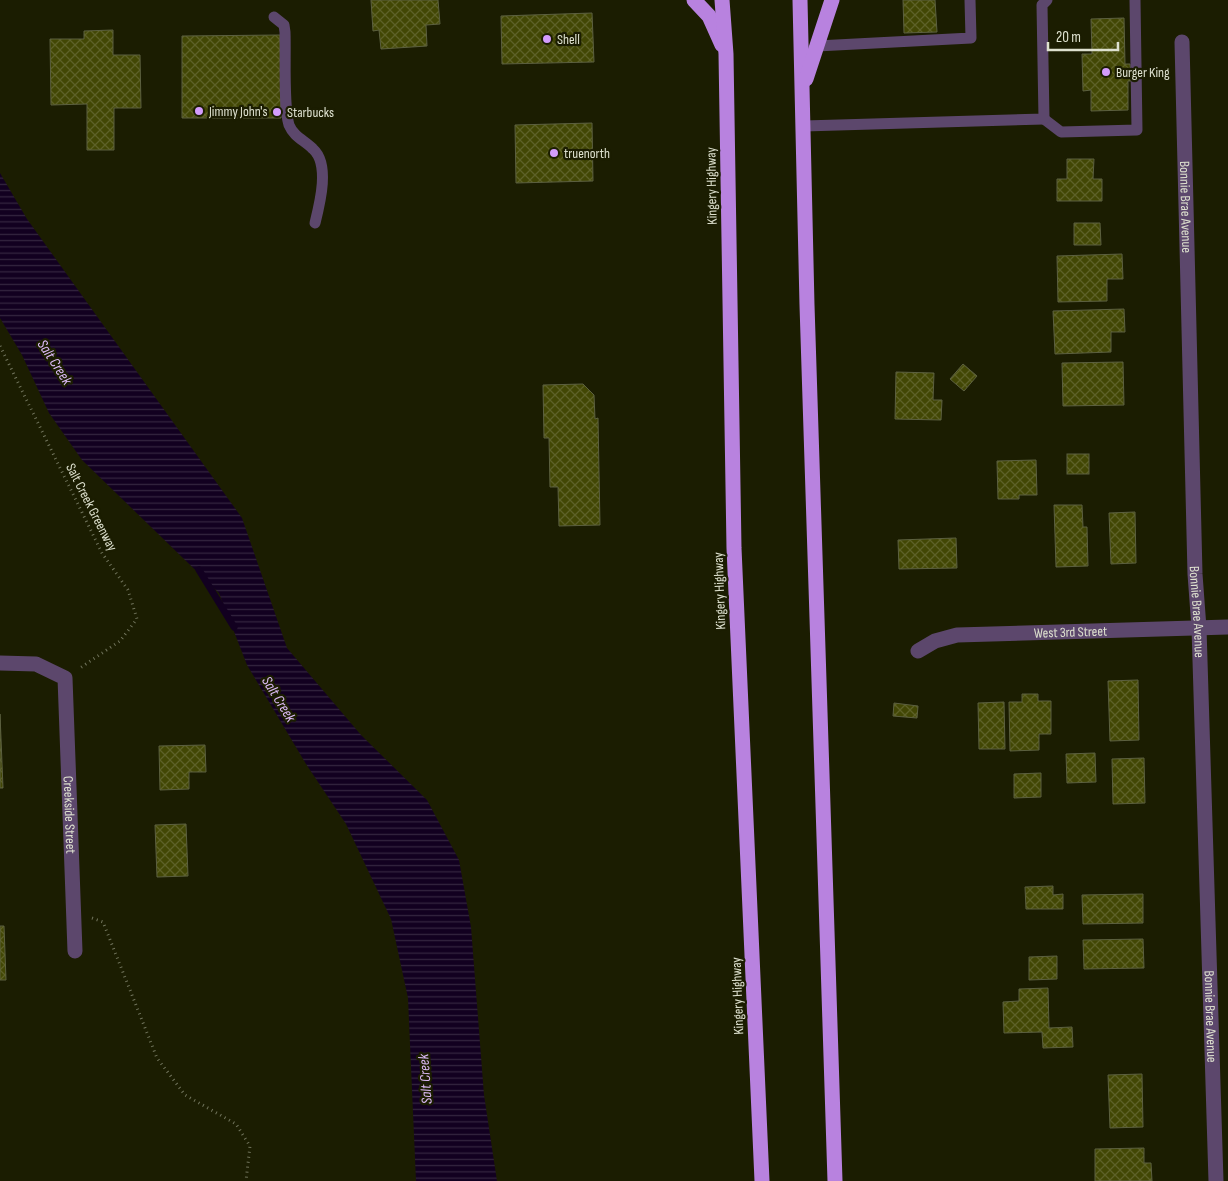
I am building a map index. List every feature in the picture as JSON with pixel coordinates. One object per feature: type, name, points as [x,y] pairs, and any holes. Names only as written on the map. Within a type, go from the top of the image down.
[{"type":"highway","points":[[694,0],[709,16],[726,54]]},
{"type":"highway","name":"Kingery Highway","points":[[722,0],[726,54],[734,557],[762,1181]]},
{"type":"highway","points":[[800,0],[806,295],[835,1181]]},
{"type":"highway","points":[[802,93],[832,0]]},
{"type":"street","name":"Bonnie Brae Avenue","points":[[1182,42],[1195,574],[1199,628],[1216,1181]]},
{"type":"street","name":"West 3rd Street","points":[[918,651],[934,640],[957,635],[1228,627]]},
{"type":"street","points":[[0,663],[36,664],[65,678]]},
{"type":"street","name":"Creekside Street","points":[[65,678],[75,951]]},
{"type":"lane","points":[[816,46],[972,38],[970,0]]},
{"type":"lane","points":[[1044,119],[1042,5],[1047,0]]},
{"type":"lane","points":[[804,126],[1044,119],[1061,132],[1137,130],[1134,0]]},
{"type":"lane","points":[[274,17],[284,25],[285,32],[289,124],[298,138],[314,150],[321,166],[321,200],[314,223]]},
{"type":"path","name":"Salt Creek Greenway","points":[[0,346],[102,553],[128,590],[137,619],[120,640],[65,678]]},
{"type":"path","points":[[74,913],[103,922],[157,1058],[185,1095],[236,1124],[250,1146],[246,1181]]},
{"type":"water","points":[[0,173],[27,219],[242,518],[287,648],[361,735],[427,800],[459,860],[471,927],[484,1095],[497,1181],[416,1181],[408,998],[391,919],[346,824],[306,764],[247,665],[219,593],[82,460],[49,413],[22,355],[0,318]]},
{"type":"building","points":[[371,0],[438,0],[440,24],[426,25],[427,46],[381,49],[379,30],[373,31]]},
{"type":"building","points":[[903,0],[935,0],[937,32],[904,33]]},
{"type":"building","name":"Shell","points":[[592,13],[594,62],[502,64],[501,16]]},
{"type":"building","name":"Burger King","points":[[1124,18],[1125,64],[1130,64],[1131,81],[1128,81],[1128,110],[1091,111],[1091,90],[1083,91],[1082,54],[1092,54],[1091,19]]},
{"type":"building","points":[[113,30],[113,55],[140,55],[141,108],[114,108],[114,150],[87,150],[87,104],[51,105],[50,39],[84,39],[84,31]]},
{"type":"building","points":[[280,35],[281,118],[182,118],[182,36]]},
{"type":"building","name":"truenorth","points":[[592,123],[593,181],[516,183],[515,125]]},
{"type":"building","points":[[1067,159],[1094,159],[1093,179],[1102,179],[1102,201],[1057,201],[1057,179],[1067,179]]},
{"type":"building","points":[[1074,223],[1100,223],[1101,245],[1074,245]]},
{"type":"building","points":[[1122,254],[1123,279],[1107,279],[1107,301],[1058,302],[1057,256]]},
{"type":"building","points":[[1124,309],[1125,332],[1111,332],[1111,352],[1055,354],[1053,311]]},
{"type":"building","points":[[1123,362],[1124,405],[1063,406],[1062,363]]},
{"type":"building","points":[[963,364],[977,376],[964,391],[950,379]]},
{"type":"building","points":[[896,372],[934,373],[933,400],[942,400],[941,420],[895,419]]},
{"type":"building","points":[[583,384],[594,395],[595,419],[598,418],[600,525],[559,526],[558,487],[550,487],[549,438],[544,438],[543,385]]},
{"type":"building","points":[[1067,454],[1089,454],[1089,474],[1067,474]]},
{"type":"building","points":[[1036,460],[1037,495],[1019,495],[1019,499],[998,499],[997,461]]},
{"type":"building","points":[[1054,505],[1082,505],[1083,527],[1087,527],[1088,566],[1056,567]]},
{"type":"building","points":[[1135,512],[1136,563],[1111,564],[1109,513]]},
{"type":"building","points":[[956,538],[957,568],[899,569],[898,540]]},
{"type":"building","points":[[1138,680],[1139,740],[1110,741],[1108,681]]},
{"type":"building","points":[[1022,694],[1038,694],[1038,701],[1051,701],[1051,734],[1039,734],[1039,750],[1010,751],[1009,702],[1022,702]]},
{"type":"building","points":[[1004,702],[1005,749],[979,749],[978,703]]},
{"type":"building","points":[[894,703],[918,706],[917,718],[893,716]]},
{"type":"building","points":[[0,714],[3,788],[0,788]]},
{"type":"building","points":[[205,745],[206,772],[189,772],[189,789],[160,790],[159,746]]},
{"type":"building","points":[[1095,753],[1096,782],[1067,783],[1066,754]]},
{"type":"building","points":[[1144,758],[1145,803],[1113,804],[1112,759]]},
{"type":"building","points":[[1041,773],[1041,797],[1014,798],[1014,774]]},
{"type":"building","points":[[186,824],[188,876],[157,877],[155,825]]},
{"type":"building","points":[[1053,886],[1053,895],[1063,894],[1063,909],[1026,909],[1025,887]]},
{"type":"building","points":[[1143,894],[1143,923],[1083,924],[1082,895]]},
{"type":"building","points":[[0,926],[4,926],[6,980],[0,980]]},
{"type":"building","points":[[1143,939],[1144,968],[1084,969],[1083,940]]},
{"type":"building","points":[[1057,956],[1057,979],[1029,980],[1029,957]]},
{"type":"building","points":[[1048,988],[1049,1028],[1072,1027],[1073,1047],[1043,1048],[1042,1032],[1004,1033],[1003,1002],[1019,1001],[1019,989]]},
{"type":"building","points":[[1142,1074],[1143,1127],[1110,1128],[1108,1075]]},
{"type":"building","points":[[1144,1148],[1144,1163],[1151,1163],[1152,1181],[1095,1181],[1095,1149]]},
{"type":"waterway","name":"Salt Creek","points":[[199,570],[234,627]]},
{"type":"place","name":"Shell","points":[[547,39]]},
{"type":"place","name":"Burger King","points":[[1106,72]]},
{"type":"place","name":"Jimmy John's","points":[[199,111]]},
{"type":"place","name":"Starbucks","points":[[277,112]]},
{"type":"place","name":"truenorth","points":[[554,153]]}]
